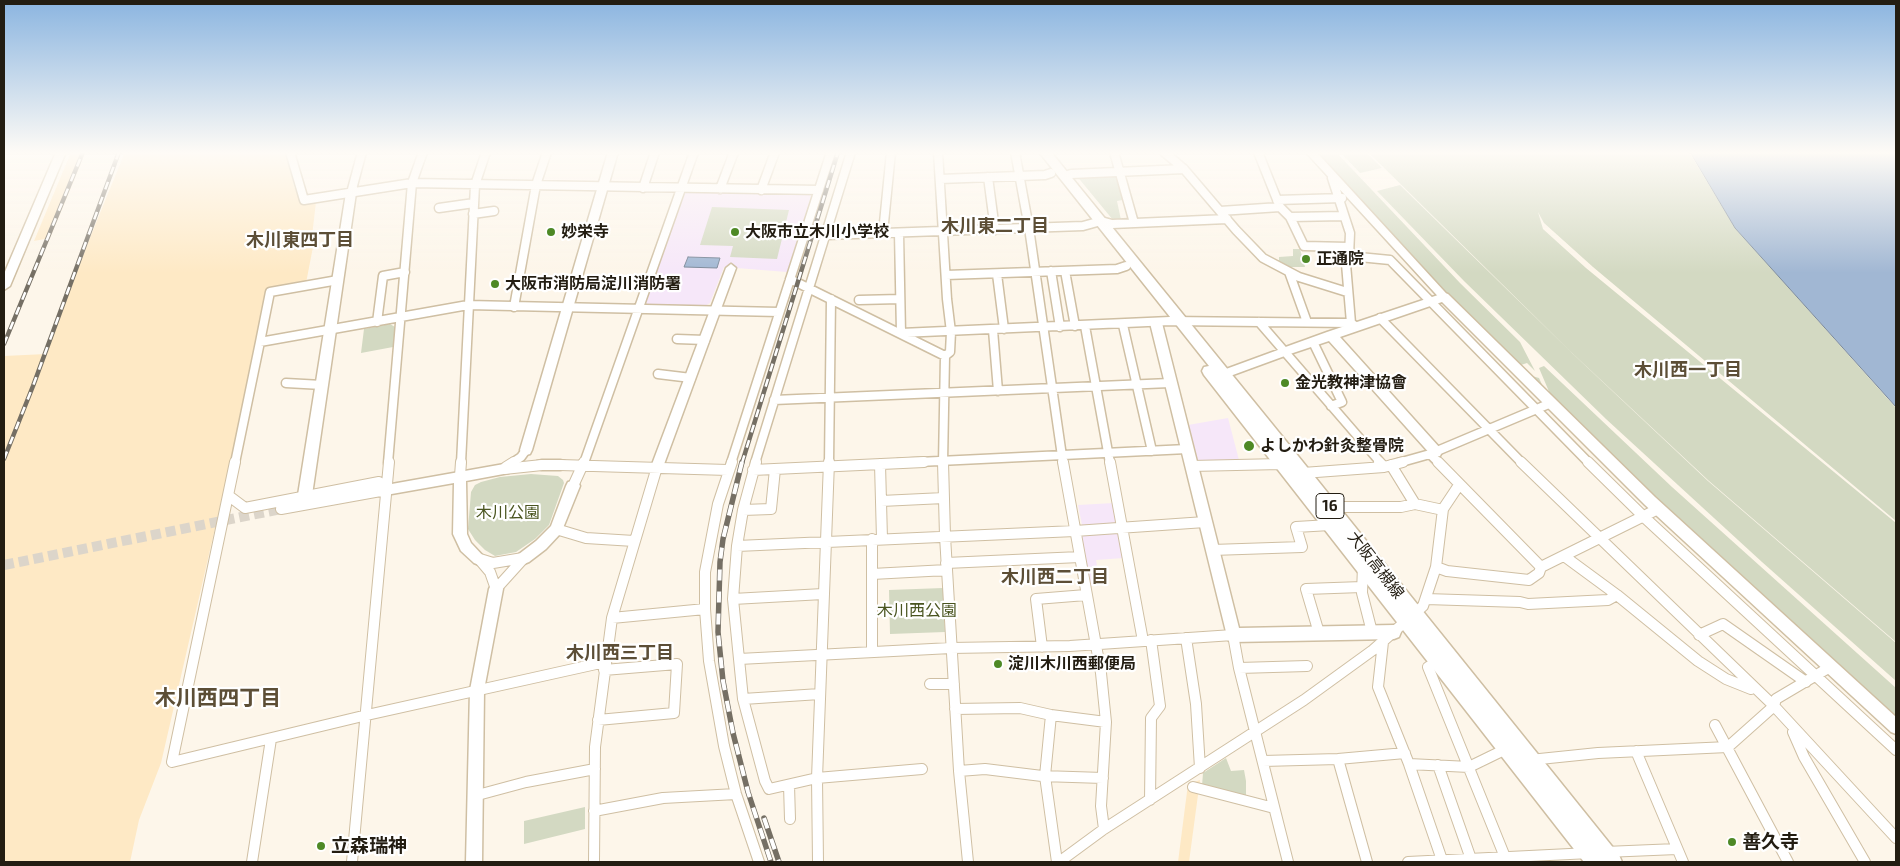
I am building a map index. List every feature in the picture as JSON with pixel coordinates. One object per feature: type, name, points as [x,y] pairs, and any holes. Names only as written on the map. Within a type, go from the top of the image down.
[{"type":"main road","name":"大阪高槻線","points":[[1072,192],[1170,322],[1224,374],[1331,507],[1410,617],[1438,662],[1506,749],[1600,857]]},
{"type":"main road","name":"大阪高槻線","points":[[1097,223],[1126,266],[1281,464],[1363,565],[1410,617],[1530,760],[1600,857]]},
{"type":"street","points":[[4,286],[44,192]]},
{"type":"street","points":[[302,192],[304,200],[356,192]]},
{"type":"street","points":[[352,862],[402,318],[411,192]]},
{"type":"street","points":[[474,862],[477,690],[496,589],[490,572],[466,547],[460,534],[460,476],[475,192]]},
{"type":"street","points":[[514,306],[535,192]]},
{"type":"street","points":[[504,469],[521,457],[526,450],[600,192]]},
{"type":"street","points":[[496,589],[524,558],[541,545],[556,529],[572,486],[583,465],[679,192]]},
{"type":"street","points":[[759,862],[736,794],[724,746],[709,661],[705,609],[706,572],[713,525],[728,470],[818,192]]},
{"type":"street","points":[[839,192],[774,400],[743,510],[737,546],[733,599],[743,699],[764,781],[769,789],[817,778],[922,769]]},
{"type":"street","points":[[883,233],[887,192]]},
{"type":"street","points":[[941,192],[951,332],[950,352],[945,356],[943,461],[945,536],[955,708],[968,862]]},
{"type":"street","points":[[990,192],[995,230]]},
{"type":"street","points":[[1022,192],[1062,455],[1101,673],[1106,722],[1101,806],[1104,829]]},
{"type":"street","points":[[1125,192],[1134,223]]},
{"type":"street","points":[[1205,192],[1263,258],[1289,272],[1347,292]]},
{"type":"street","points":[[1274,192],[1279,204],[1290,217],[1304,246],[1349,251],[1390,260],[1535,410],[1810,679],[1896,750]]},
{"type":"street","points":[[1337,192],[1350,233],[1346,264],[1347,292],[1354,325]]},
{"type":"street","points":[[1347,192],[1444,297],[1658,509],[1896,727]]},
{"type":"street","points":[[305,495],[352,193]]},
{"type":"street","points":[[1220,210],[1338,197],[1346,199],[1365,212]]},
{"type":"street","points":[[439,208],[474,203]]},
{"type":"street","points":[[473,214],[494,210]]},
{"type":"street","points":[[1290,217],[1344,216]]},
{"type":"street","points":[[827,235],[995,230],[1097,223],[1227,219]]},
{"type":"street","points":[[899,232],[901,333]]},
{"type":"street","points":[[946,276],[1117,269],[1126,266]]},
{"type":"street","points":[[594,862],[595,769],[598,720],[612,618],[656,467],[731,268]]},
{"type":"street","points":[[1051,271],[1060,327]]},
{"type":"street","points":[[1065,271],[1097,386],[1122,527],[1160,706],[1151,718],[1150,800]]},
{"type":"street","points":[[378,322],[383,276],[405,272]]},
{"type":"street","points":[[1289,272],[1307,322]]},
{"type":"street","points":[[997,274],[1004,329]]},
{"type":"street","points":[[338,280],[270,292],[172,762],[477,690],[605,666],[677,664],[674,713],[598,720]]},
{"type":"street","points":[[790,280],[945,356]]},
{"type":"street","points":[[1224,374],[1332,335],[1354,325],[1444,297]]},
{"type":"street","points":[[818,862],[817,778],[824,542],[831,397],[831,299]]},
{"type":"street","points":[[859,300],[900,299]]},
{"type":"street","points":[[260,342],[468,305],[779,312]]},
{"type":"street","points":[[1380,318],[1488,430],[1774,706],[1896,838]]},
{"type":"street","points":[[1170,322],[1170,383],[1288,862]]},
{"type":"street","points":[[901,333],[1170,322],[1307,322],[1354,325]]},
{"type":"street","points":[[1259,322],[1387,466],[1415,504]]},
{"type":"street","points":[[1123,324],[1152,451]]},
{"type":"street","points":[[993,330],[998,391]]},
{"type":"street","points":[[1332,335],[1459,485],[1541,567]]},
{"type":"street","points":[[677,339],[705,340]]},
{"type":"street","points":[[1313,342],[1342,402],[1332,406]]},
{"type":"street","points":[[658,374],[691,378]]},
{"type":"street","points":[[286,383],[322,385]]},
{"type":"street","points":[[774,400],[1170,383]]},
{"type":"street","points":[[1191,466],[1281,464],[1303,473],[1387,466],[1433,453],[1551,403]]},
{"type":"street","points":[[753,470],[1187,449]]},
{"type":"street","points":[[526,450],[528,457],[542,465]]},
{"type":"street","points":[[872,652],[872,574],[881,501],[880,464]]},
{"type":"street","points":[[281,509],[460,476],[542,465],[728,470]]},
{"type":"street","points":[[560,466],[571,477],[572,486]]},
{"type":"street","points":[[743,510],[771,509],[775,468]]},
{"type":"street","points":[[228,496],[245,508],[379,482],[386,490]]},
{"type":"street","points":[[1051,715],[1045,776],[1058,862],[1104,829],[1304,700],[1383,635],[1423,606],[1436,567],[1443,510],[1459,485]]},
{"type":"street","points":[[881,501],[944,498]]},
{"type":"street","points":[[1331,507],[1401,507],[1415,504],[1443,510]]},
{"type":"street","points":[[1541,567],[1658,509]]},
{"type":"street","points":[[737,546],[1075,531],[1205,522]]},
{"type":"street","points":[[1212,550],[1302,547],[1296,527],[1330,524]]},
{"type":"street","points":[[556,529],[586,538],[634,541]]},
{"type":"street","points":[[1564,556],[1617,595],[1698,661],[1726,679],[1751,689],[1753,687]]},
{"type":"street","points":[[872,574],[1080,557]]},
{"type":"street","points":[[479,559],[493,563],[524,558]]},
{"type":"street","points":[[1363,565],[1362,587],[1383,635],[1378,687],[1407,759],[1438,861]]},
{"type":"street","points":[[1436,567],[1447,572],[1529,580],[1540,573],[1541,567]]},
{"type":"street","points":[[1319,632],[1306,589],[1362,587]]},
{"type":"street","points":[[733,599],[823,594]]},
{"type":"street","points":[[1042,647],[1036,599],[1086,595]]},
{"type":"street","points":[[1426,599],[1520,602],[1528,604],[1608,600],[1617,595]]},
{"type":"street","points":[[612,618],[705,609]]},
{"type":"street","points":[[1699,635],[1723,624],[1810,679]]},
{"type":"street","points":[[739,660],[951,648],[1042,647],[1233,635],[1319,632],[1383,635]]},
{"type":"street","points":[[1186,638],[1196,704],[1200,768]]},
{"type":"street","points":[[1438,662],[1428,667],[1507,860]]},
{"type":"street","points":[[1239,668],[1308,666]]},
{"type":"street","points":[[1530,760],[1728,747],[1774,706],[1776,699],[1830,668]]},
{"type":"street","points":[[930,684],[954,684]]},
{"type":"street","points":[[743,699],[820,694]]},
{"type":"street","points":[[955,708],[1020,708],[1051,715],[1106,722]]},
{"type":"street","points":[[1715,725],[1788,862]]},
{"type":"street","points":[[1790,725],[1804,757],[1865,862]]},
{"type":"street","points":[[252,862],[271,739]]},
{"type":"street","points":[[1263,761],[1407,759],[1445,767],[1469,767],[1506,749]]},
{"type":"street","points":[[1636,752],[1683,862]]},
{"type":"street","points":[[1338,759],[1367,862]]},
{"type":"street","points":[[1438,765],[1471,859]]},
{"type":"street","points":[[474,796],[526,782],[595,769]]},
{"type":"street","points":[[960,771],[985,769],[1045,776],[1104,778]]},
{"type":"street","points":[[789,785],[790,819]]},
{"type":"street","points":[[1193,787],[1274,808]]},
{"type":"street","points":[[594,811],[663,798],[736,794]]},
{"type":"street","points":[[1408,862],[1600,857],[1677,849]]},
{"type":"shaded area","points":[[54,192],[69,192],[50,238],[34,241]]},
{"type":"shaded area","points":[[108,192],[296,192],[301,204],[316,202],[311,245],[313,247],[306,283],[270,289],[161,763],[139,820],[130,862],[4,862],[4,356],[46,354]]},
{"type":"shaded area","name":"大阪市立木川小学校","points":[[685,192],[808,193],[811,196],[787,272],[724,267],[710,303],[705,306],[648,305],[645,301]]},
{"type":"shaded area","points":[[1228,418],[1239,460],[1197,461],[1188,425]]},
{"type":"shaded area","points":[[1114,503],[1118,523],[1082,525],[1078,505]]},
{"type":"shaded area","points":[[1118,532],[1124,558],[1096,560],[1100,585],[1090,586],[1081,537],[1084,535]]},
{"type":"shaded area","points":[[1200,780],[1189,862],[1178,862],[1188,784]]},
{"type":"green space","points":[[1090,192],[1121,192],[1123,200],[1117,201],[1121,220],[1113,220]]},
{"type":"green space","points":[[1353,192],[1374,192],[1460,283],[1520,342],[1535,371],[1527,363],[1521,365],[1532,376],[1539,378],[1543,390],[1447,293]]},
{"type":"green space","points":[[1378,192],[1408,192],[1573,354],[1708,481],[1896,643],[1896,681],[1762,562],[1606,419],[1464,281]]},
{"type":"green space","points":[[1409,192],[1713,192],[1735,228],[1896,408],[1896,521],[1593,267],[1544,223],[1538,212],[1543,229],[1586,268],[1896,523],[1896,642],[1709,481],[1570,351]]},
{"type":"green space","points":[[712,207],[789,210],[777,259],[730,257],[733,246],[700,245]]},
{"type":"green space","points":[[1293,249],[1300,249],[1305,267],[1292,267],[1290,269],[1274,260],[1279,260],[1279,257],[1293,256]]},
{"type":"green space","points":[[390,324],[395,327],[393,347],[361,353],[364,329]]},
{"type":"green space","points":[[1544,366],[1672,487],[1896,688],[1896,719],[1822,654],[1657,501],[1553,401],[1539,368]]},
{"type":"green space","name":"木川公園","points":[[531,474],[558,476],[563,480],[564,483],[549,525],[535,539],[516,552],[495,556],[485,550],[475,540],[468,529],[471,492],[475,485],[481,482],[500,477]]},
{"type":"green space","name":"木川西公園","points":[[943,588],[945,632],[890,634],[889,590]]},
{"type":"green space","points":[[1226,758],[1231,771],[1244,770],[1246,797],[1202,786],[1203,773]]},
{"type":"green space","points":[[585,807],[585,829],[524,844],[524,821]]},
{"type":"water","points":[[1714,192],[1896,192],[1896,407],[1735,228]]},
{"type":"water","points":[[688,257],[720,258],[717,268],[684,267]]},
{"type":"tunnel","points":[[4,565],[281,509]]},
{"type":"railway","points":[[4,344],[66,192]]},
{"type":"railway","points":[[4,459],[104,192]]},
{"type":"railway","points":[[742,463],[826,192]]},
{"type":"railway","points":[[742,462],[723,539],[720,562],[718,632],[723,681],[733,733],[748,792],[771,862]]},
{"type":"railway","points":[[764,818],[779,862]]},
{"type":"place","name":"妙栄寺","points":[[551,232]]},
{"type":"place","name":"大阪市立木川小学校","points":[[735,232]]},
{"type":"place","name":"正通院","points":[[1306,259]]},
{"type":"place","name":"大阪市消防局淀川消防署","points":[[495,284]]},
{"type":"place","name":"金光教神津協會","points":[[1285,383]]},
{"type":"place","name":"よしかわ針灸整骨院","points":[[1249,446]]},
{"type":"place","name":"淀川木川西郵便局","points":[[998,664]]},
{"type":"place","name":"善久寺","points":[[1732,842]]},
{"type":"place","name":"立森瑞神","points":[[321,846]]},
{"type":"district","name":"木川東二丁目","points":[[995,226]]},
{"type":"district","name":"木川東四丁目","points":[[300,240]]},
{"type":"district","name":"木川西一丁目","points":[[1688,370]]},
{"type":"district","name":"木川西二丁目","points":[[1055,577]]},
{"type":"district","name":"木川西三丁目","points":[[620,653]]},
{"type":"district","name":"木川西四丁目","points":[[218,698]]}]
